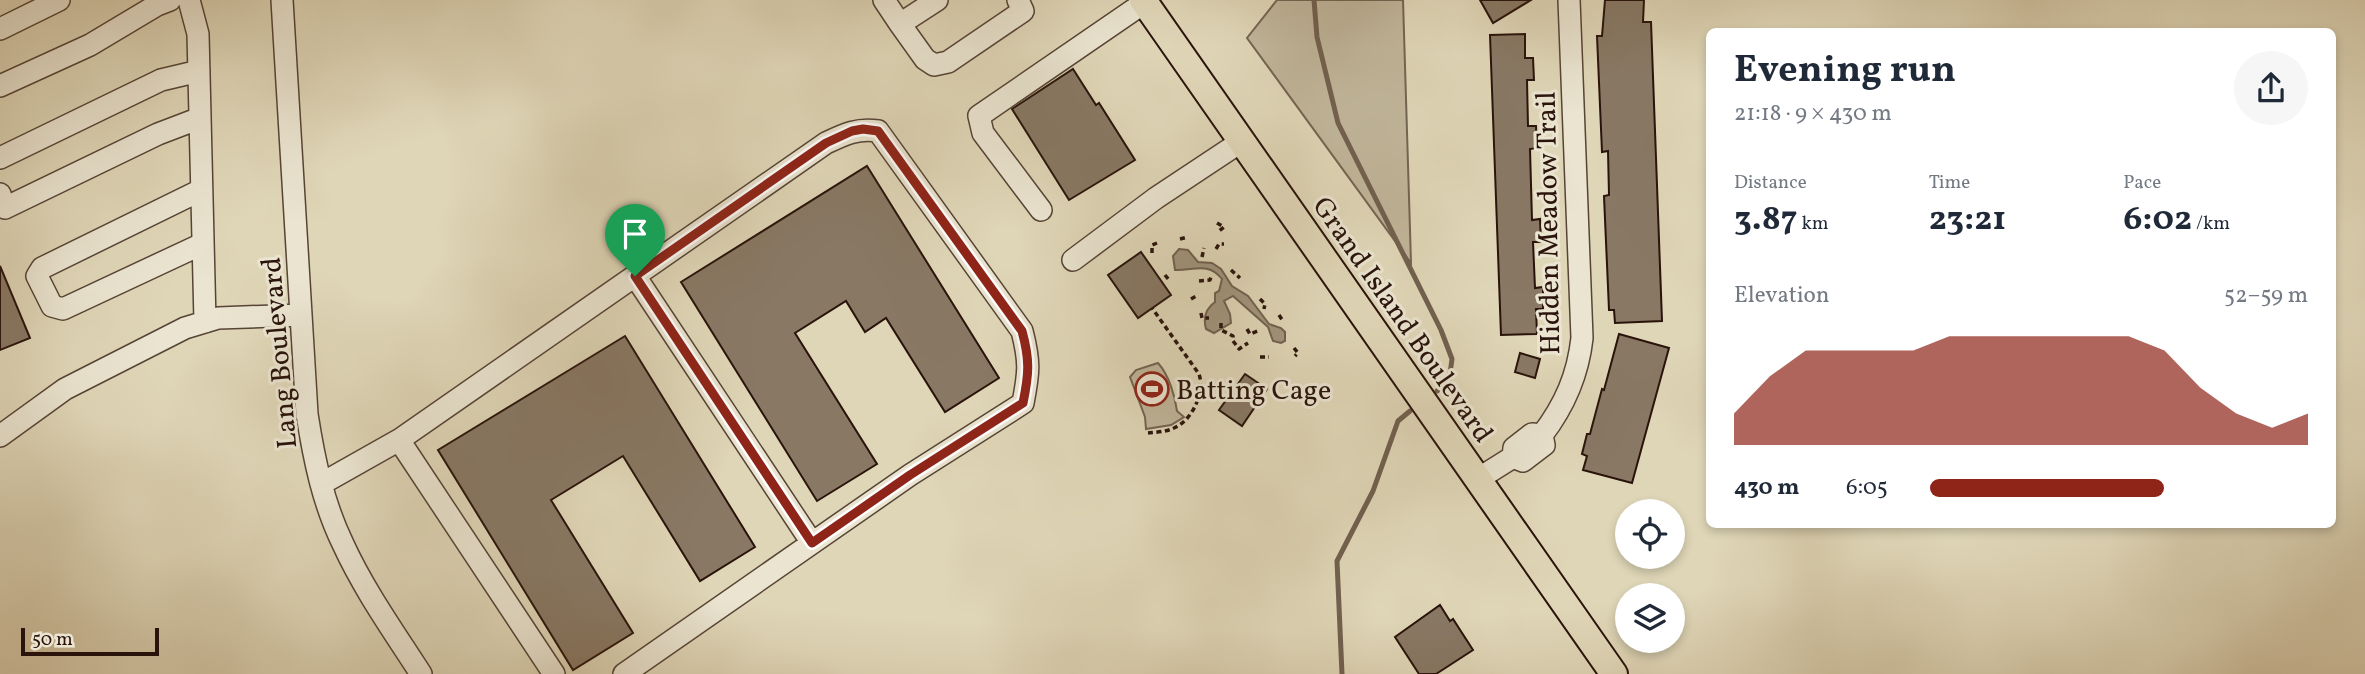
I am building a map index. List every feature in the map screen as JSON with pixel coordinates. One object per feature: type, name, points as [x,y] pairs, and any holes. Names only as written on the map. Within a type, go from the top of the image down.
[{"type":"main road","name":"Grand Island Boulevard","points":[[1144,1],[1478,479],[1609,672]]},
{"type":"street","points":[[0,29],[59,0]]},
{"type":"street","points":[[0,86],[90,45],[170,0]]},
{"type":"street","points":[[189,0],[198,34],[205,322]]},
{"type":"street","name":"Lang Boulevard","points":[[282,0],[307,414],[321,484],[342,543],[362,583],[421,674]]},
{"type":"street","points":[[884,0],[925,59],[933,65],[948,62],[1023,11],[1018,0]]},
{"type":"street","points":[[900,24],[937,0]]},
{"type":"street","name":"Hidden Meadow Trail","points":[[1478,479],[1513,457],[1523,461],[1544,445],[1542,435],[1558,415],[1575,377],[1582,338],[1569,0]]},
{"type":"street","points":[[1041,209],[983,133],[979,116],[1144,1]]},
{"type":"street","points":[[0,158],[161,80],[199,71]]},
{"type":"street","points":[[0,194],[5,208],[158,134],[200,118]]},
{"type":"street","points":[[321,484],[399,440],[826,143],[852,131],[878,131],[1022,331],[1028,354],[1029,373],[1023,403],[910,475],[624,674]]},
{"type":"street","points":[[1073,260],[1156,198],[1242,141]]},
{"type":"street","points":[[201,190],[42,268],[37,276],[52,306],[63,309],[202,244]]},
{"type":"street","points":[[635,276],[812,543]]},
{"type":"street","points":[[0,436],[65,389],[185,328],[218,318],[301,315]]},
{"type":"street","points":[[399,440],[554,674]]},
{"type":"path","points":[[1217,223],[1224,227],[1219,231]]},
{"type":"path","points":[[1180,239],[1188,237]]},
{"type":"path","points":[[1152,253],[1152,245],[1157,243]]},
{"type":"path","points":[[1216,249],[1219,244],[1224,244]]},
{"type":"path","points":[[1202,257],[1204,248]]},
{"type":"path","points":[[1231,270],[1240,278]]},
{"type":"path","points":[[1165,275],[1169,280]]},
{"type":"path","points":[[1199,281],[1210,280],[1211,277]]},
{"type":"path","points":[[1191,299],[1198,295]]},
{"type":"path","points":[[1260,299],[1265,304],[1264,309]]},
{"type":"path","points":[[1148,433],[1176,427],[1184,421],[1198,397],[1202,382],[1152,308]]},
{"type":"path","points":[[1201,313],[1201,317],[1207,318]]},
{"type":"path","points":[[1279,315],[1283,321]]},
{"type":"path","points":[[1221,326],[1233,336],[1239,349],[1248,343]]},
{"type":"path","points":[[1247,329],[1250,334],[1260,330]]},
{"type":"path","points":[[1294,348],[1298,353],[1295,356]]},
{"type":"path","points":[[1261,358],[1269,357]]},
{"type":"shaded area","points":[[1277,0],[1403,0],[1411,263],[1247,38]]},
{"type":"shaded area","points":[[1179,249],[1188,250],[1198,262],[1212,263],[1221,269],[1232,286],[1248,296],[1269,324],[1285,332],[1285,341],[1273,341],[1268,327],[1233,296],[1224,301],[1231,323],[1214,333],[1206,329],[1206,314],[1215,302],[1215,293],[1219,291],[1222,279],[1217,273],[1206,269],[1175,270],[1173,256]]},
{"type":"shaded area","name":"Batting Cage","points":[[1158,363],[1171,386],[1177,411],[1184,417],[1171,425],[1146,429],[1145,417],[1130,377],[1136,370]]},
{"type":"building","points":[[1480,0],[1531,0],[1493,23]]},
{"type":"building","points":[[1605,0],[1644,0],[1643,22],[1651,22],[1662,321],[1615,323],[1614,310],[1609,310],[1604,196],[1609,195],[1608,151],[1602,152],[1597,36],[1602,36]]},
{"type":"building","points":[[1525,34],[1525,58],[1533,58],[1534,80],[1527,80],[1528,126],[1536,126],[1537,148],[1530,149],[1532,220],[1540,219],[1541,242],[1533,242],[1535,288],[1543,287],[1543,309],[1536,309],[1537,334],[1501,335],[1490,35]]},
{"type":"building","points":[[1073,69],[1096,105],[1099,103],[1135,160],[1069,200],[1012,109]]},
{"type":"building","points":[[867,166],[999,378],[945,412],[886,318],[865,332],[846,301],[795,333],[877,464],[817,501],[681,282]]},
{"type":"building","points":[[1141,252],[1171,295],[1138,318],[1108,275]]},
{"type":"building","points":[[0,266],[30,338],[0,350]]},
{"type":"building","points":[[1619,334],[1669,348],[1632,483],[1583,470],[1587,456],[1582,454],[1587,434],[1590,434]]},
{"type":"building","points":[[625,336],[755,547],[700,581],[623,456],[551,500],[633,633],[573,670],[438,450]]},
{"type":"building","points":[[1520,353],[1540,359],[1535,378],[1515,372]]},
{"type":"building","points":[[1245,374],[1267,389],[1242,426],[1219,410]]},
{"type":"building","points":[[1440,605],[1450,621],[1453,619],[1473,650],[1436,674],[1419,674],[1395,637]]},
{"type":"waterway","points":[[1314,0],[1317,37],[1338,123],[1441,330],[1452,359],[1449,381],[1437,391]]},
{"type":"waterway","points":[[1342,674],[1337,561],[1373,491],[1398,421],[1410,411]]},
{"type":"place","name":"Batting Cage","points":[[1152,389]]},
{"type":"route","points":[[852,131],[878,131],[1022,331],[1028,354],[1029,373],[1023,403],[910,475],[812,543],[635,276],[826,143],[852,131]]}]
